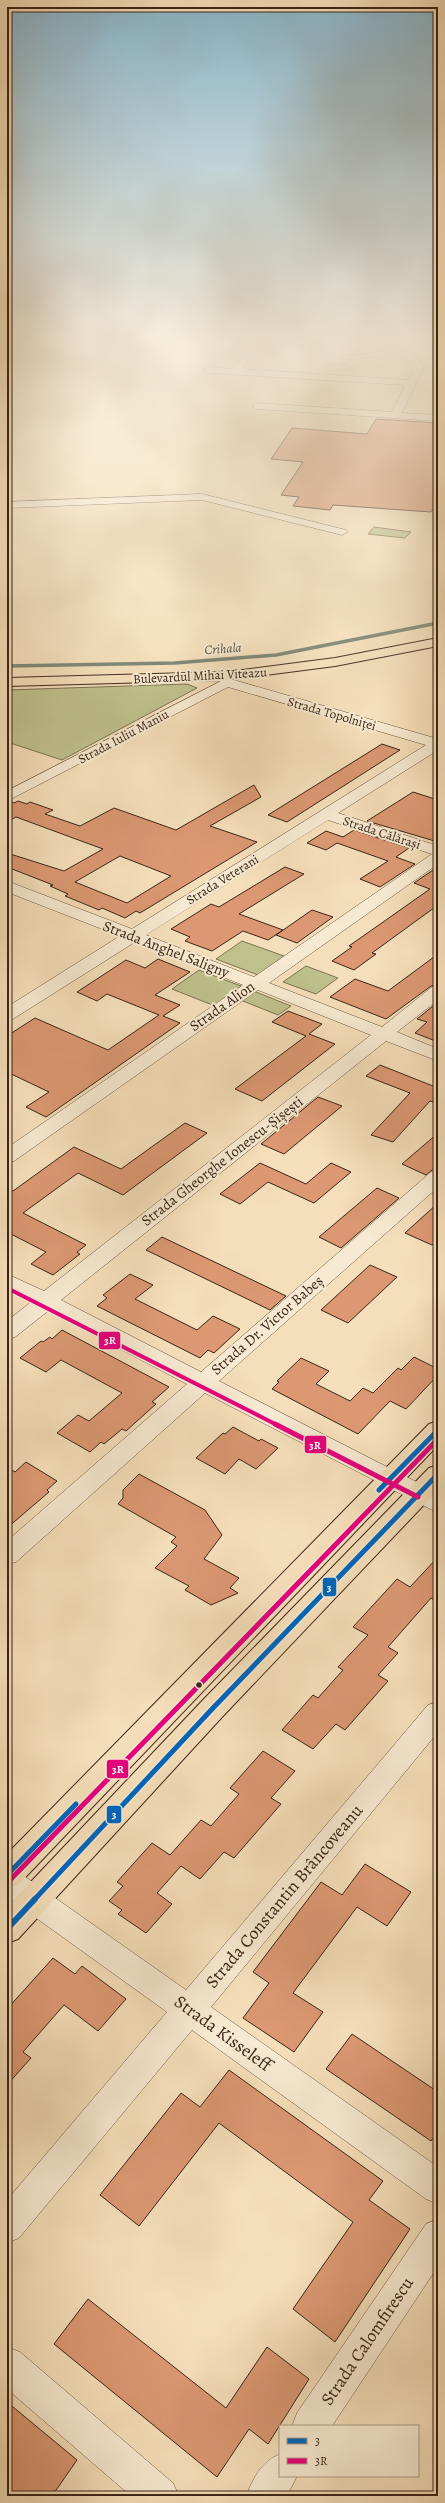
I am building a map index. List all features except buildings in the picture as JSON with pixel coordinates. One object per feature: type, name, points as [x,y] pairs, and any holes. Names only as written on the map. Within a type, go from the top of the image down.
[{"type":"main road","name":"Bulevardul Mihai Viteazu","points":[[7,677],[225,676],[438,637]]},
{"type":"main road","name":"Bulevardul Mihai Viteazu","points":[[7,682],[225,676],[335,662],[438,642]]},
{"type":"main road","points":[[7,1875],[438,1430]]},
{"type":"main road","points":[[7,1929],[214,1708],[429,1499],[438,1474]]},
{"type":"street","points":[[7,505],[202,497],[342,532]]},
{"type":"street","name":"Strada Topolniței","points":[[225,676],[438,744]]},
{"type":"street","name":"Strada Iuliu Maniu","points":[[7,797],[225,676]]},
{"type":"street","name":"Strada Veterani","points":[[7,1015],[438,744]]},
{"type":"street","name":"Strada Călărași","points":[[326,814],[438,851]]},
{"type":"street","name":"Strada Alion","points":[[7,1157],[438,857]]},
{"type":"street","name":"Strada Anghel Saligny","points":[[9,889],[438,1055]]},
{"type":"street","name":"Strada Gheorghe Ionescu-Șișești","points":[[7,1332],[438,991]]},
{"type":"street","name":"Strada Dr. Victor Babeș","points":[[7,1555],[438,1176]]},
{"type":"street","points":[[7,1281],[391,1478],[429,1499]]},
{"type":"street","name":"Strada Constantin Brâncoveanu","points":[[7,2226],[438,1714]]},
{"type":"street","name":"Strada Kisseleff","points":[[7,1880],[190,2008],[438,2188]]},
{"type":"street","name":"Strada Calomfirescu","points":[[311,2425],[438,2236]]},
{"type":"street","points":[[7,2365],[160,2496]]},
{"type":"street","points":[[265,2496],[279,2475]]},
{"type":"green space","points":[[374,527],[411,532],[405,538],[368,534]]},
{"type":"green space","points":[[187,684],[197,688],[62,760],[7,742],[7,690]]},
{"type":"green space","points":[[242,941],[284,956],[258,975],[216,959]]},
{"type":"green space","points":[[306,966],[338,978],[316,994],[283,982]]},
{"type":"green space","points":[[199,970],[241,986],[215,1006],[172,989]]},
{"type":"green space","points":[[251,990],[291,1006],[278,1015],[238,999]]},
{"type":"waterway","name":"Crihala","points":[[7,666],[175,663],[276,655],[438,623]]},
{"type":"transit line","name":"3R","points":[[7,1288],[418,1497]]},
{"type":"transit line","name":"3","points":[[379,1490],[438,1430]]},
{"type":"transit line","name":"3R","points":[[11,1879],[438,1439]]},
{"type":"transit line","name":"3","points":[[7,1929],[213,1708],[438,1474]]},
{"type":"transit line","name":"3","points":[[7,1875],[76,1804]]}]
